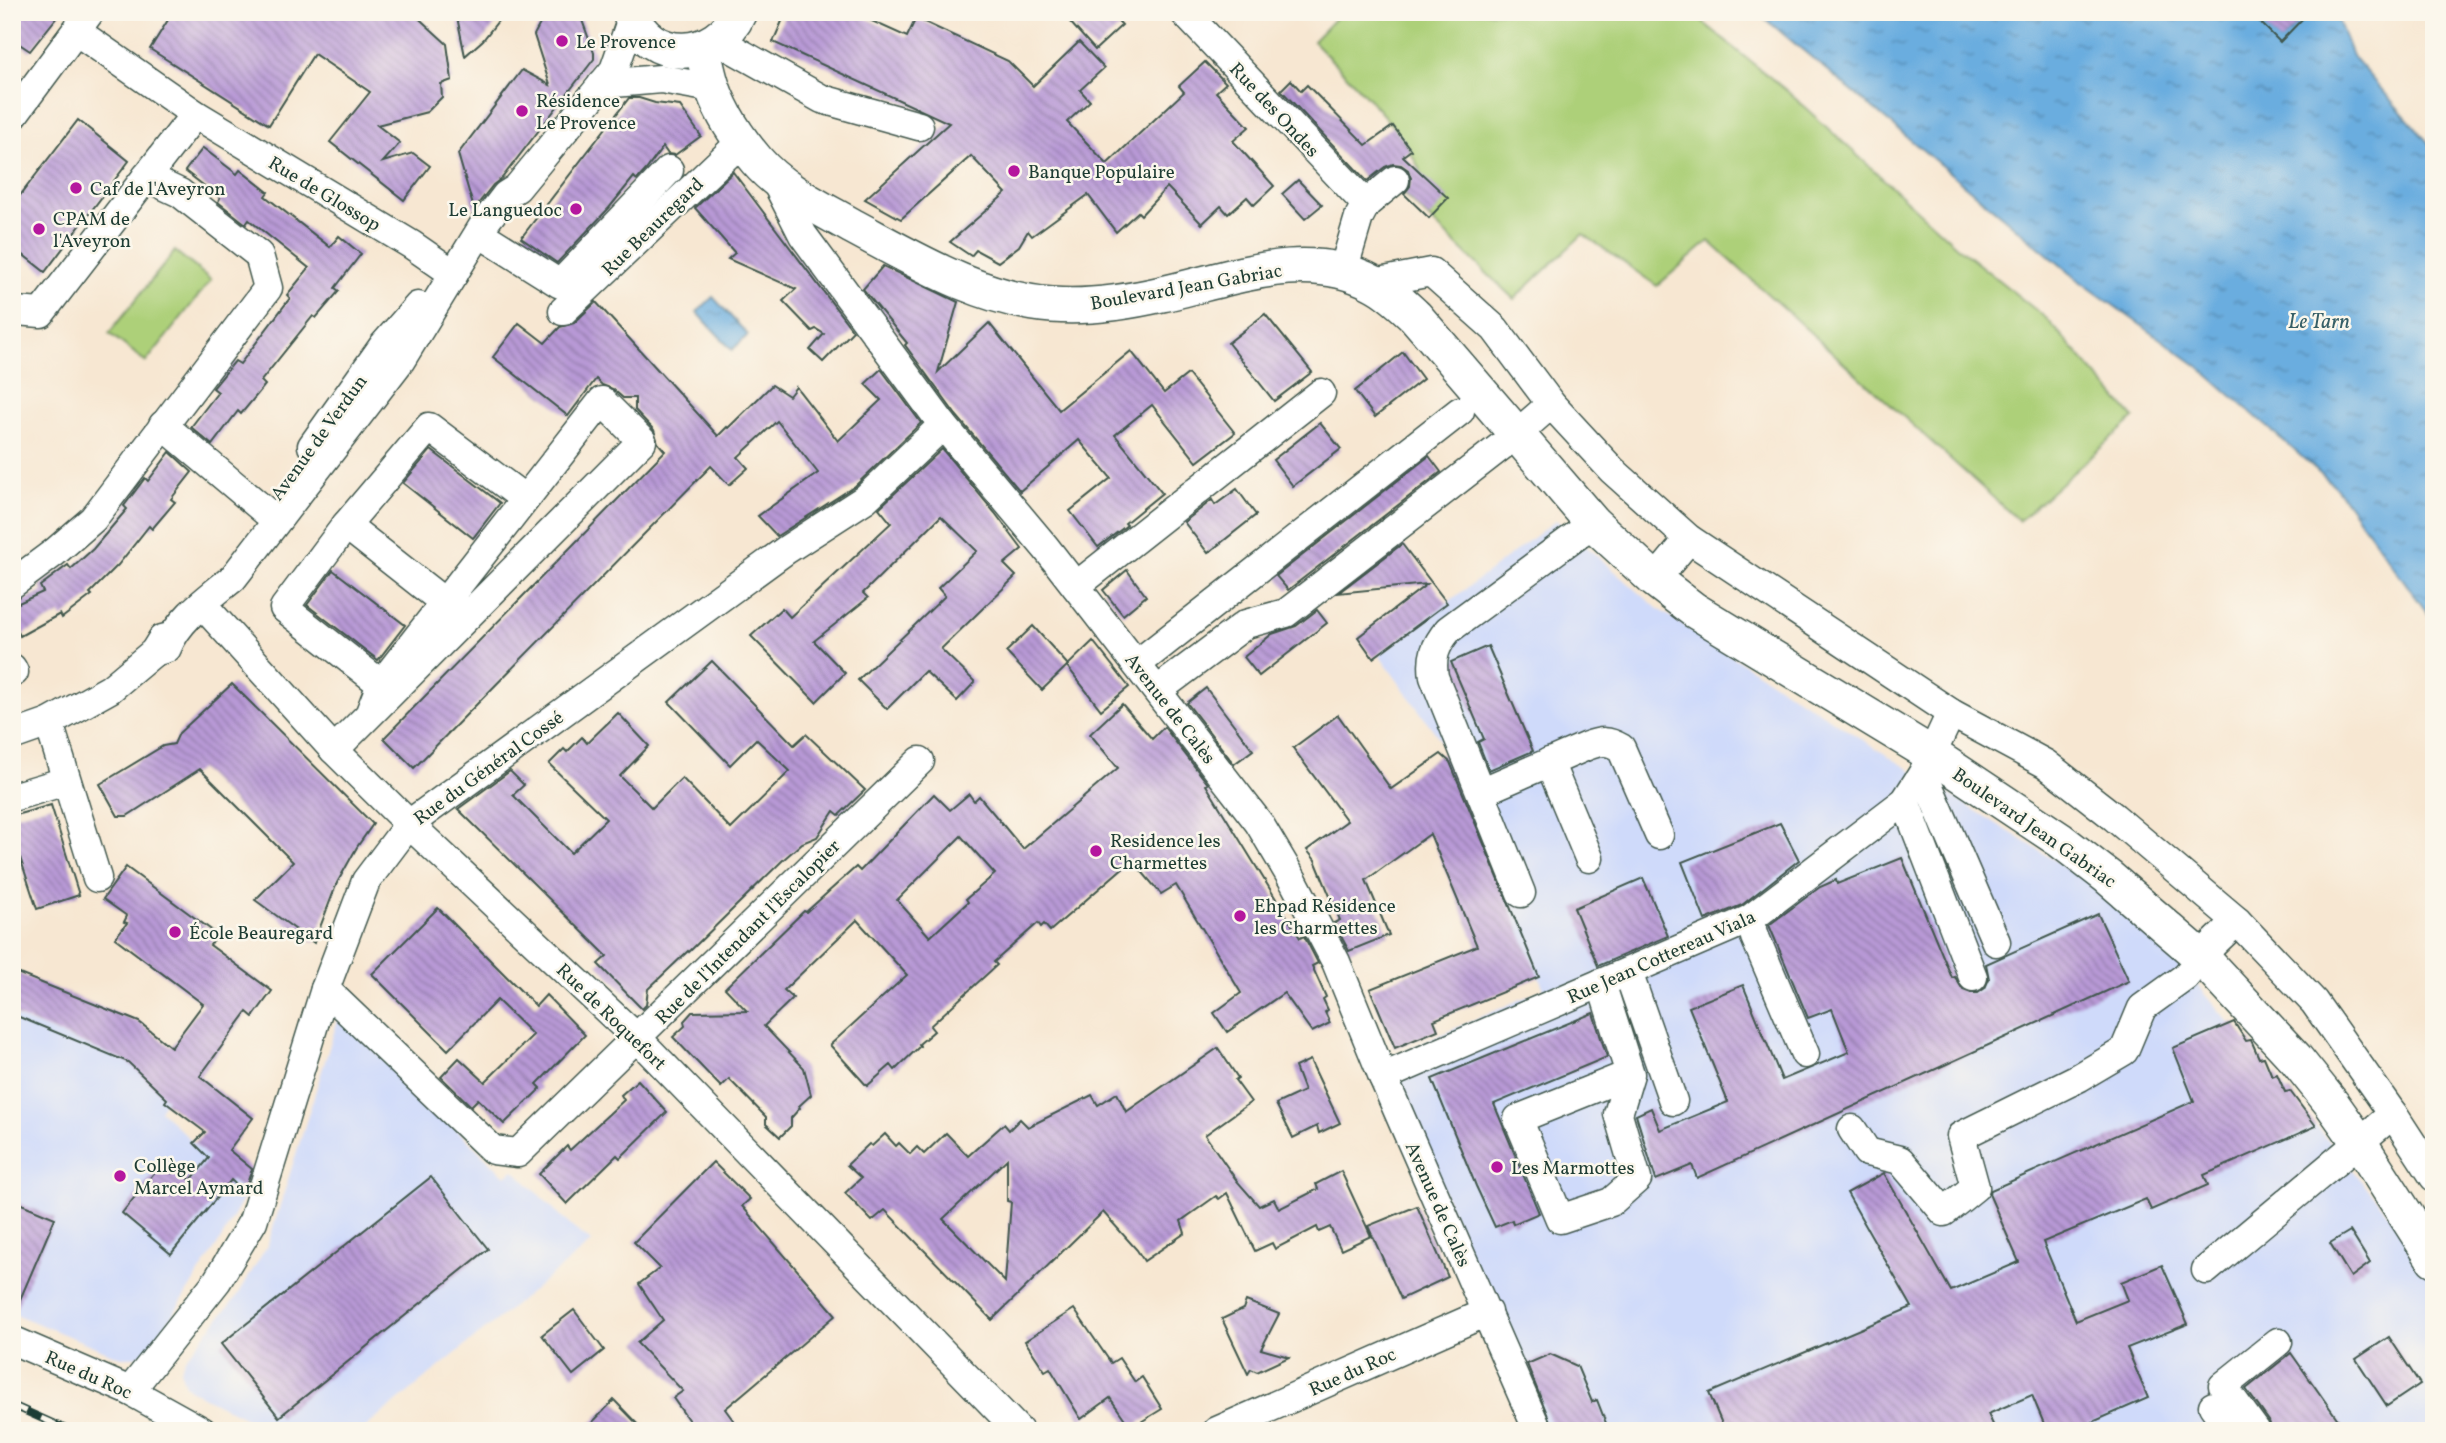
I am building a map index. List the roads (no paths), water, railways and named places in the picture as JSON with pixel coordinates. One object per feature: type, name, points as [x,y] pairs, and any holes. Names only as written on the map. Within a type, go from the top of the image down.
[{"type":"main road","points":[[631,15],[641,32],[653,42],[696,46],[729,30],[739,12]]},
{"type":"main road","name":"Avenue de Calès","points":[[696,46],[712,88],[742,141],[775,178]]},
{"type":"main road","name":"Boulevard Jean Gabriac","points":[[775,178],[801,198],[916,260],[1016,300],[1053,305],[1098,304],[1162,294],[1219,278],[1276,268],[1310,266],[1358,277],[1394,297],[1415,316],[1593,523],[1655,580],[1694,610],[1927,764],[2060,840],[2119,886],[2202,958],[2296,1059],[2359,1142],[2434,1259]]},
{"type":"street","name":"Rue des Ondes","points":[[1184,12],[1366,204]]},
{"type":"street","name":"Avenue de Verdun","points":[[12,736],[49,723],[110,688],[163,644],[202,604],[233,578],[401,360],[486,221],[506,195],[517,188],[608,77],[631,15]]},
{"type":"street","points":[[14,111],[83,22]]},
{"type":"street","name":"Rue de Glossop","points":[[83,22],[195,114],[412,245],[464,261],[560,284],[669,170]]},
{"type":"street","name":"Avenue de Verdun","points":[[608,77],[696,46]]},
{"type":"street","points":[[696,46],[822,99],[919,127]]},
{"type":"street","points":[[608,77],[661,79],[712,88]]},
{"type":"street","points":[[12,309],[41,313],[195,114]]},
{"type":"street","name":"Rue Beauregard","points":[[563,311],[742,141]]},
{"type":"street","points":[[12,583],[55,552],[93,519],[268,288],[259,254],[180,193],[146,177]]},
{"type":"street","name":"Avenue de Calès","points":[[775,178],[803,235],[943,425],[1138,664],[1259,824],[1294,882],[1336,962],[1383,1077],[1538,1431]]},
{"type":"street","points":[[1395,180],[1366,204],[1359,216],[1358,277],[1430,272],[1495,329],[1551,404],[1612,470],[1689,539],[1951,713],[2046,764],[2114,817],[2237,921],[2314,1002],[2434,1177]]},
{"type":"street","name":"Avenue de Verdun","points":[[202,604],[383,346],[435,287],[464,261]]},
{"type":"street","points":[[1076,586],[1321,393]]},
{"type":"street","points":[[334,750],[369,715],[642,441],[602,401],[381,684],[369,715]]},
{"type":"street","points":[[1158,690],[1246,624],[1286,613],[1517,434],[1551,404]]},
{"type":"street","points":[[1138,664],[1460,411]]},
{"type":"street","points":[[163,425],[265,511]]},
{"type":"street","name":"Rue du Général Cossé","points":[[130,1391],[217,1281],[253,1221],[325,989],[366,881],[409,824],[786,550],[865,499],[943,425]]},
{"type":"street","points":[[381,684],[284,608],[346,525],[429,427],[525,499]]},
{"type":"street","points":[[1521,893],[1434,677],[1431,660],[1437,644],[1448,631],[1593,523]]},
{"type":"street","points":[[346,525],[445,603]]},
{"type":"street","points":[[1655,580],[1689,539]]},
{"type":"street","name":"Rue de Roquefort","points":[[202,604],[334,750],[638,1039],[1019,1431]]},
{"type":"street","points":[[1951,713],[1927,764],[1996,942]]},
{"type":"street","points":[[49,723],[97,878]]},
{"type":"street","points":[[1480,792],[1602,741],[1613,743],[1621,748],[1659,835]]},
{"type":"street","name":"Rue de l'Intendant l'Escalopier","points":[[325,989],[493,1150],[518,1153],[638,1039],[919,761]]},
{"type":"street","points":[[1549,762],[1589,858]]},
{"type":"street","name":"Rue Jean Cottereau Viala","points":[[1383,1077],[1750,919],[1905,801],[1927,764]]},
{"type":"street","points":[[12,797],[66,781]]},
{"type":"street","points":[[1905,801],[1973,977]]},
{"type":"street","points":[[1750,919],[1755,937],[1805,1054]]},
{"type":"street","points":[[1852,1129],[1867,1152],[1900,1160],[1944,1212],[1975,1187],[1961,1136],[2080,1077],[2124,1051],[2142,1008],[2185,977],[2237,921]]},
{"type":"street","points":[[1628,971],[1673,1101]]},
{"type":"street","points":[[1601,983],[1630,1074],[1618,1114],[1637,1179],[1611,1202],[1560,1219],[1518,1119],[1630,1074]]},
{"type":"street","points":[[2206,1270],[2393,1114]]},
{"type":"street","name":"Rue du Roc","points":[[1217,1431],[1487,1312]]},
{"type":"street","name":"Rue du Roc","points":[[12,1340],[130,1391],[202,1431]]},
{"type":"street","points":[[2256,1431],[2223,1386],[2278,1342]]},
{"type":"street","points":[[2213,1406],[2231,1431]]},
{"type":"water","name":"Le Tarn","points":[[1757,12],[2251,12],[2280,41],[2309,12],[2335,12],[2352,56],[2434,149],[2434,622],[2335,486],[2198,366],[2081,282]]},
{"type":"water","points":[[713,297],[748,335],[732,350],[697,312]]},
{"type":"railway","points":[[12,1405],[70,1431]]},
{"type":"place","name":"Le Provence","points":[[562,41]]},
{"type":"place","name":"Résidence Le Provence","points":[[522,111]]},
{"type":"place","name":"Banque Populaire","points":[[1014,171]]},
{"type":"place","name":"Caf de l'Aveyron","points":[[76,188]]},
{"type":"place","name":"Le Languedoc","points":[[576,209]]},
{"type":"place","name":"CPAM de l'Aveyron","points":[[39,229]]},
{"type":"place","name":"Residence les Charmettes","points":[[1096,851]]},
{"type":"place","name":"Ehpad Résidence les Charmettes","points":[[1240,916]]},
{"type":"place","name":"École Beauregard","points":[[175,932]]},
{"type":"place","name":"Les Marmottes","points":[[1497,1167]]},
{"type":"place","name":"Collège Marcel Aymard","points":[[120,1176]]}]
